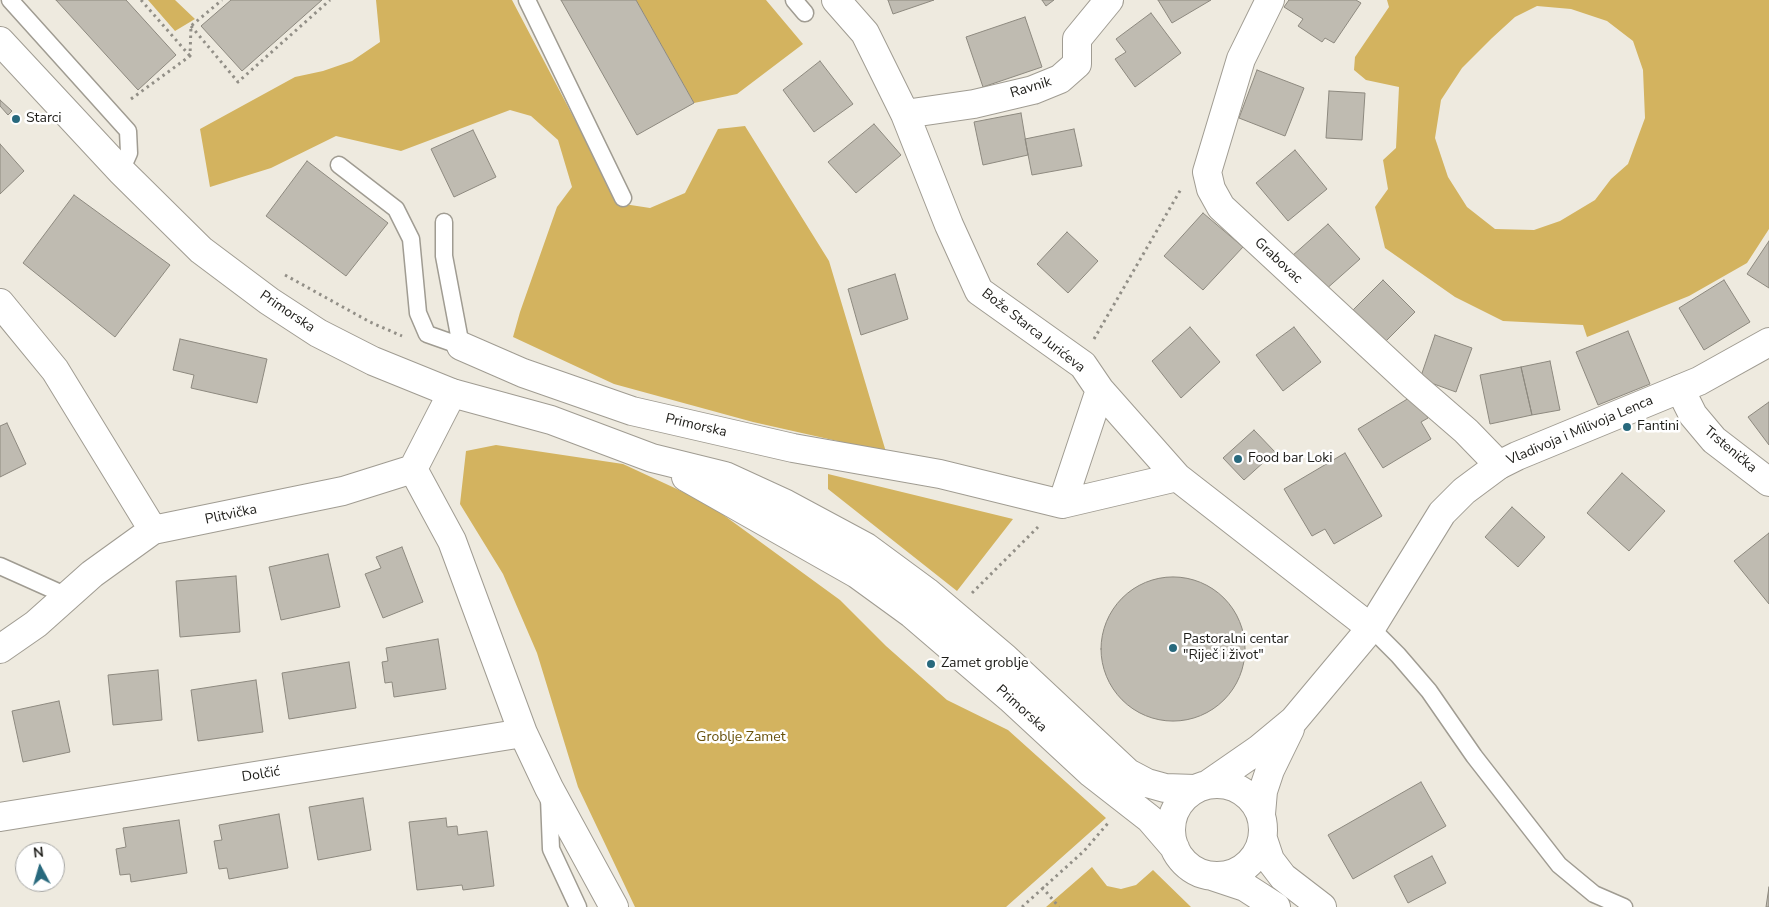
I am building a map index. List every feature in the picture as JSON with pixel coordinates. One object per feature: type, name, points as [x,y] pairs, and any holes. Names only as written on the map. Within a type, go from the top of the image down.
[{"type":"street","name":"Bože Starca Jurićeva","points":[[836,0],[865,33],[905,114],[949,226],[979,291],[1083,366],[1100,390],[1177,477],[1372,628]]},
{"type":"street","name":"Ravnik","points":[[905,114],[974,104],[1033,90],[1060,80],[1077,64],[1077,39],[1109,0]]},
{"type":"street","name":"Grabovac","points":[[1270,0],[1241,59],[1207,172],[1211,189],[1221,207],[1407,380],[1466,431],[1499,465]]},
{"type":"street","name":"Primorska","points":[[0,41],[121,171],[201,250],[269,301],[318,333],[373,361],[452,393],[551,420],[652,458],[724,476],[786,504],[866,547],[961,619],[1128,773],[1147,783],[1165,788],[1201,787],[1220,784],[1233,786],[1245,792],[1254,802],[1262,827]]},
{"type":"street","points":[[0,303],[55,370],[153,530]]},
{"type":"street","name":"Vladivoja i Milivoja Lenca","points":[[1201,787],[1259,749],[1294,720],[1372,628],[1442,513],[1457,496],[1499,465],[1699,381],[1769,342]]},
{"type":"street","name":"Primorska","points":[[461,346],[523,373],[632,411],[793,448],[940,474],[1062,504],[1177,477]]},
{"type":"street","name":"Trstenička","points":[[1680,389],[1692,416],[1714,440],[1769,482]]},
{"type":"street","points":[[1062,504],[1100,390]]},
{"type":"street","points":[[452,393],[413,469],[452,541],[523,733],[549,788],[614,907]]},
{"type":"street","name":"Primorska","points":[[652,458],[857,574],[912,614],[1091,773],[1150,819],[1175,848],[1184,862],[1197,871],[1245,887],[1276,907]]},
{"type":"street","name":"Plitvička","points":[[0,649],[36,624],[92,574],[153,530],[343,491],[413,469]]},
{"type":"street","name":"Vladivoja i Milivoja Lenca","points":[[1262,827],[1264,790],[1270,770],[1294,720]]},
{"type":"street","name":"Dolčić","points":[[0,817],[523,733]]},
{"type":"street","points":[[1175,848],[1171,835],[1174,815],[1184,797],[1201,787]]},
{"type":"street","points":[[1212,876],[1238,871],[1254,858],[1262,827]]},
{"type":"street","points":[[1262,827],[1270,860],[1283,877],[1322,907]]},
{"type":"lane","points":[[10,0],[128,130],[129,153],[121,171]]},
{"type":"lane","points":[[527,0],[623,198]]},
{"type":"lane","points":[[339,165],[396,209],[411,239],[418,313],[427,334],[461,346]]},
{"type":"lane","points":[[444,222],[444,256],[461,346]]},
{"type":"lane","points":[[0,566],[67,596]]},
{"type":"lane","points":[[1372,628],[1429,690],[1474,756],[1558,865],[1594,894],[1624,907]]},
{"type":"lane","points":[[549,788],[551,850],[578,907]]},
{"type":"path","points":[[141,0],[190,56]]},
{"type":"path","points":[[190,56],[191,26],[222,0]]},
{"type":"path","points":[[191,26],[238,82],[330,0]]},
{"type":"path","points":[[132,100],[190,56]]},
{"type":"path","points":[[1083,366],[1093,341],[1124,291],[1180,190]]},
{"type":"path","points":[[283,274],[370,322],[414,341],[427,334]]},
{"type":"path","points":[[968,597],[1062,504]]},
{"type":"path","points":[[1022,907],[1084,851],[1114,817]]},
{"type":"path","points":[[1042,887],[1060,907]]},
{"type":"green space","points":[[148,0],[175,0],[195,19],[175,31]]},
{"type":"green space","points":[[376,0],[512,0],[586,141],[599,150],[624,204],[650,208],[685,193],[718,129],[745,126],[829,261],[886,452],[753,422],[614,384],[513,337],[557,207],[572,187],[558,140],[531,116],[510,110],[401,151],[336,136],[271,168],[210,187],[200,129],[295,77],[323,71],[352,61],[380,42]]},
{"type":"green space","points":[[636,0],[766,0],[803,44],[737,94],[694,103]]},
{"type":"green space","points":[[1387,0],[1769,0],[1769,229],[1747,263],[1689,296],[1587,337],[1583,325],[1503,321],[1455,297],[1385,248],[1375,207],[1388,189],[1383,160],[1396,148],[1399,87],[1366,80],[1354,70],[1355,57],[1389,7]],"holes":[[[1537,6],[1571,9],[1607,21],[1633,41],[1643,70],[1645,118],[1628,164],[1611,179],[1595,200],[1560,221],[1534,230],[1495,229],[1467,207],[1448,177],[1435,138],[1441,100],[1462,68],[1515,17]]]},
{"type":"green space","name":"Groblje Zamet","points":[[496,445],[623,464],[707,503],[840,600],[886,646],[947,700],[1008,730],[1106,818],[1006,907],[635,907],[578,787],[537,653],[503,574],[460,504],[466,451]]},
{"type":"green space","points":[[828,474],[1013,519],[957,591],[828,489]]},
{"type":"green space","points":[[1092,867],[1107,886],[1121,889],[1136,885],[1153,870],[1191,907],[1046,907]]},
{"type":"building","points":[[56,0],[126,0],[176,55],[138,90]]},
{"type":"building","points":[[231,0],[322,0],[242,71],[201,26]]},
{"type":"building","points":[[561,0],[636,0],[694,103],[637,135]]},
{"type":"building","points":[[888,0],[934,0],[893,14]]},
{"type":"building","points":[[1042,0],[1054,0],[1046,6]]},
{"type":"building","points":[[1158,0],[1211,0],[1172,23]]},
{"type":"building","points":[[1289,0],[1356,0],[1361,3],[1334,43],[1325,38],[1322,42],[1298,26],[1303,19],[1284,7]]},
{"type":"building","points":[[1151,13],[1181,53],[1135,87],[1115,59],[1126,52],[1116,39]]},
{"type":"building","points":[[1025,17],[1042,67],[983,87],[966,37]]},
{"type":"building","points":[[820,61],[853,104],[814,132],[783,90]]},
{"type":"building","points":[[1257,70],[1304,88],[1285,136],[1239,118]]},
{"type":"building","points":[[1329,91],[1365,93],[1362,140],[1326,138]]},
{"type":"building","points":[[0,100],[12,111],[8,115],[0,106]]},
{"type":"building","points":[[1021,113],[1028,155],[983,165],[974,122]]},
{"type":"building","points":[[874,124],[901,155],[856,193],[828,162]]},
{"type":"building","points":[[1074,129],[1082,166],[1032,175],[1025,139]]},
{"type":"building","points":[[473,130],[496,177],[454,197],[431,149]]},
{"type":"building","points":[[0,144],[24,171],[0,194]]},
{"type":"building","points":[[1295,150],[1327,189],[1288,221],[1256,183]]},
{"type":"building","points":[[307,161],[388,223],[346,276],[266,216]]},
{"type":"building","points":[[74,195],[170,265],[115,337],[23,263]]},
{"type":"building","points":[[1203,213],[1243,247],[1203,290],[1164,256]]},
{"type":"building","points":[[1328,224],[1360,259],[1324,291],[1292,256]]},
{"type":"building","points":[[1067,232],[1098,261],[1068,293],[1037,264]]},
{"type":"building","points":[[1769,241],[1769,288],[1747,274]]},
{"type":"building","points":[[895,274],[908,319],[861,335],[848,289]]},
{"type":"building","points":[[1383,280],[1415,312],[1382,345],[1350,313]]},
{"type":"building","points":[[1724,280],[1750,322],[1704,350],[1679,308]]},
{"type":"building","points":[[1190,327],[1220,362],[1181,398],[1152,361]]},
{"type":"building","points":[[1294,327],[1321,362],[1283,391],[1256,355]]},
{"type":"building","points":[[1628,331],[1650,384],[1598,405],[1576,352]]},
{"type":"building","points":[[1435,335],[1472,348],[1456,392],[1420,379]]},
{"type":"building","points":[[180,339],[267,359],[257,403],[191,388],[194,375],[173,370]]},
{"type":"building","points":[[1550,361],[1560,410],[1532,415],[1521,367]]},
{"type":"building","points":[[1521,367],[1532,415],[1490,424],[1480,375]]},
{"type":"building","points":[[1414,395],[1428,418],[1421,422],[1431,439],[1383,468],[1358,429]]},
{"type":"building","points":[[1769,402],[1769,445],[1748,417]]},
{"type":"building","points":[[7,423],[26,464],[0,477],[0,426]]},
{"type":"building","points":[[1254,430],[1275,452],[1244,480],[1223,458]]},
{"type":"building","points":[[1345,453],[1382,516],[1334,544],[1325,529],[1312,536],[1284,489]]},
{"type":"building","points":[[1622,473],[1665,511],[1629,551],[1587,513]]},
{"type":"building","points":[[1512,507],[1545,537],[1518,567],[1485,537]]},
{"type":"building","points":[[1769,533],[1769,604],[1734,561]]},
{"type":"building","points":[[402,547],[423,602],[383,618],[365,574],[381,568],[376,557]]},
{"type":"building","points":[[328,554],[340,607],[281,620],[269,567]]},
{"type":"building","points":[[236,576],[240,632],[180,637],[176,581]]},
{"type":"building","name":"Pastoralni centar \"Riječ i život\"","points":[[1173,577],[1201,582],[1224,598],[1240,621],[1245,649],[1240,677],[1224,700],[1201,716],[1173,721],[1145,716],[1122,700],[1106,677],[1101,649],[1106,621],[1122,598],[1145,582]]},
{"type":"building","points":[[438,639],[446,689],[394,697],[392,682],[385,683],[382,662],[388,661],[386,648]]},
{"type":"building","points":[[349,662],[356,708],[289,719],[282,673]]},
{"type":"building","points":[[158,670],[162,720],[113,725],[108,675]]},
{"type":"building","points":[[256,680],[263,732],[198,741],[191,690]]},
{"type":"building","points":[[59,701],[70,752],[23,762],[12,711]]},
{"type":"building","points":[[1421,782],[1446,826],[1353,879],[1328,835]]},
{"type":"building","points":[[363,798],[371,850],[318,860],[309,807]]},
{"type":"building","points":[[279,814],[288,868],[229,879],[227,868],[219,869],[214,841],[222,840],[219,825]]},
{"type":"building","points":[[446,818],[447,827],[457,826],[458,835],[487,831],[494,886],[463,890],[462,885],[417,890],[409,822]]},
{"type":"building","points":[[179,820],[187,873],[131,882],[130,874],[120,875],[116,849],[126,847],[123,828]]},
{"type":"building","points":[[1432,856],[1446,883],[1408,903],[1394,876]]},
{"type":"building","points":[[1769,887],[1769,907],[1766,907]]},
{"type":"place","name":"Starci","points":[[16,119]]},
{"type":"place","name":"Fantini","points":[[1627,427]]},
{"type":"place","name":"Food bar Loki","points":[[1238,459]]},
{"type":"place","name":"Pastoralni centar \"Riječ i život\"","points":[[1173,648]]},
{"type":"place","name":"Zamet groblje","points":[[931,664]]}]
